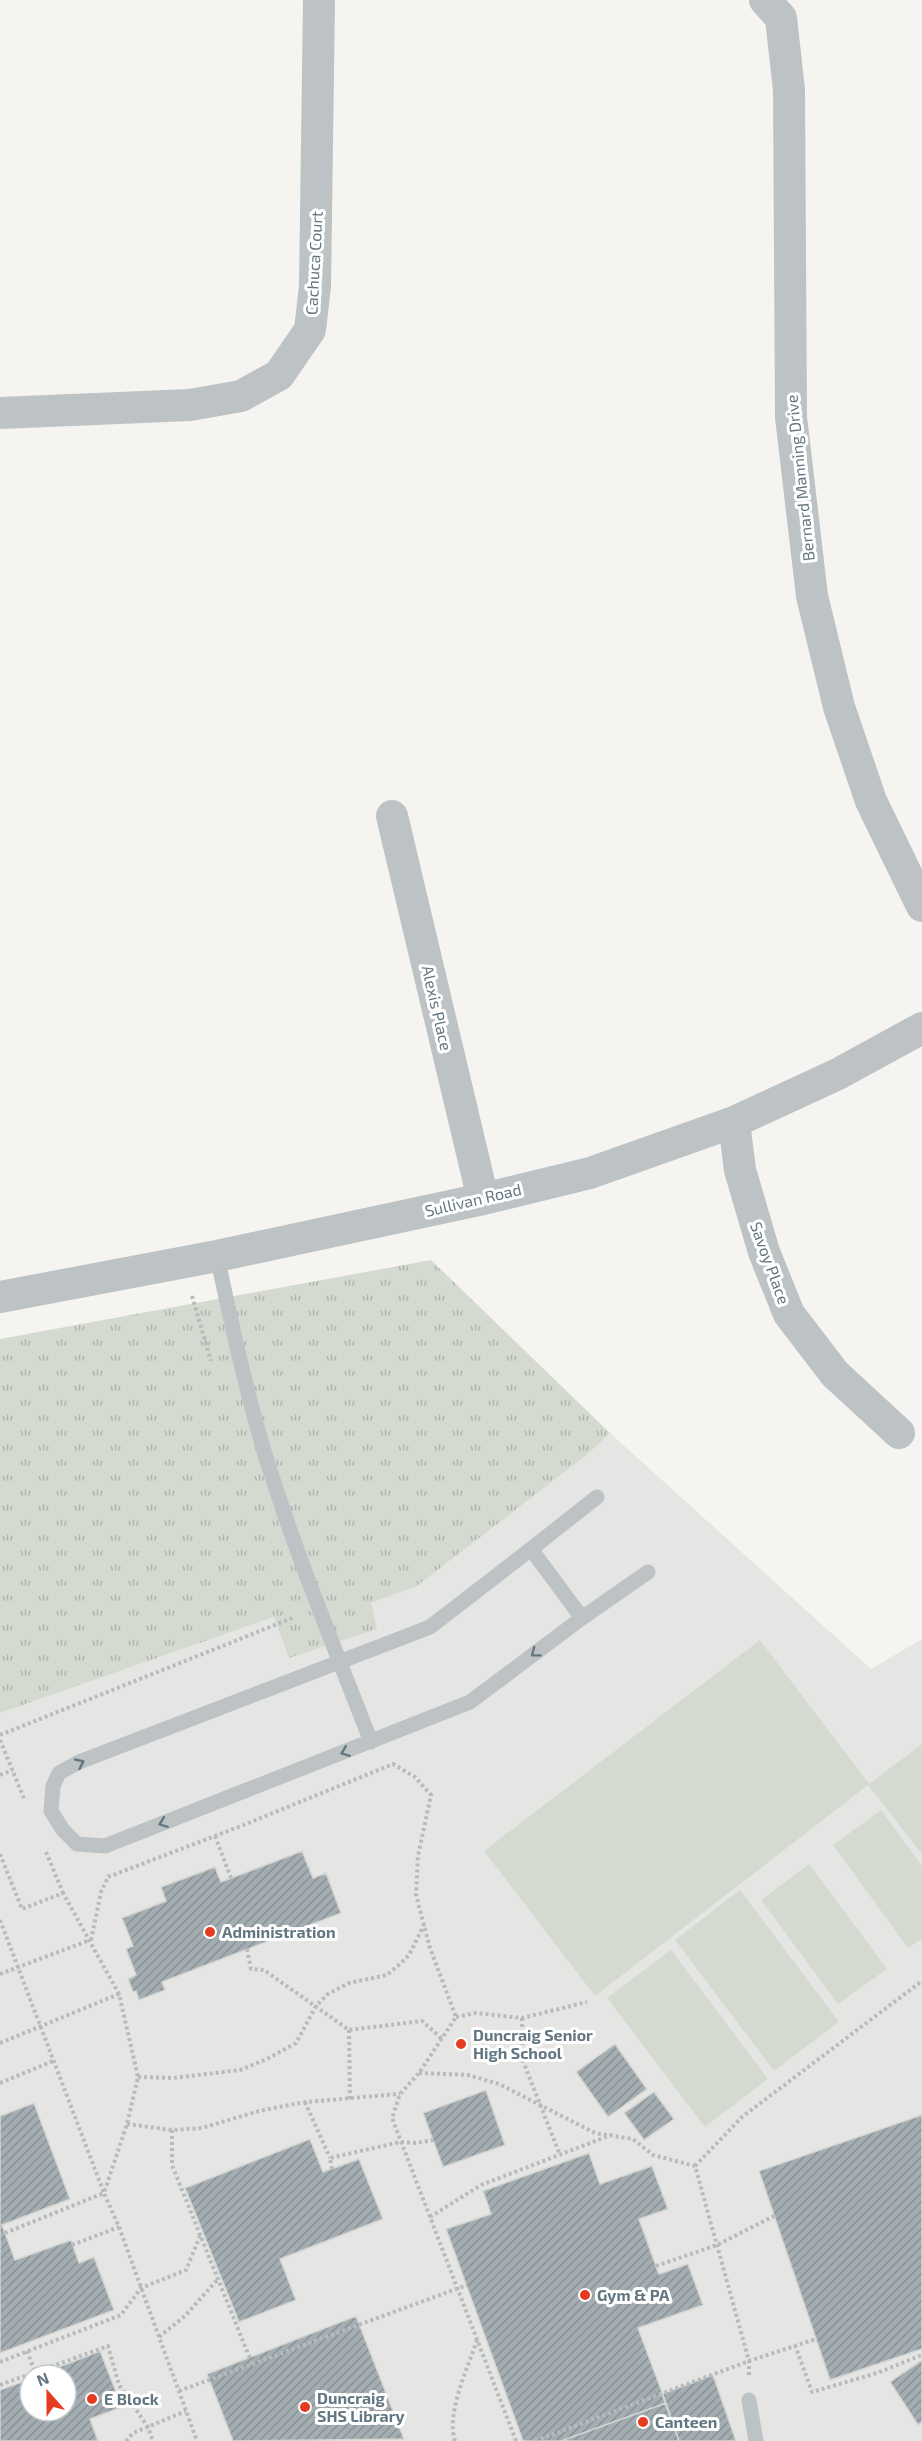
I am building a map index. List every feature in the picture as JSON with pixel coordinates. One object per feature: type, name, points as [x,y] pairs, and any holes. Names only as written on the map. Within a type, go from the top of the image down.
[{"type":"street","name":"Cachuca Court","points":[[0,413],[190,405],[241,396],[279,375],[310,330],[315,286],[319,0]]},
{"type":"street","name":"Bernard Manning Drive","points":[[765,0],[781,18],[789,90],[791,417],[812,596],[839,707],[872,801],[922,906]]},
{"type":"street","name":"Alexis Place","points":[[392,816],[483,1199]]},
{"type":"street","name":"Sullivan Road","points":[[0,1297],[217,1256],[483,1199],[590,1173],[734,1122],[838,1074],[922,1028]]},
{"type":"street","name":"Savoy Place","points":[[734,1122],[740,1170],[764,1252],[789,1314],[835,1374],[899,1433]]},
{"type":"lane","points":[[217,1256],[264,1451],[317,1605],[371,1742]]},
{"type":"lane","points":[[597,1497],[430,1627],[79,1762],[59,1773],[53,1786],[51,1811],[63,1830],[77,1844],[105,1846],[371,1742],[470,1702],[648,1572]]},
{"type":"lane","points":[[531,1549],[582,1618]]},
{"type":"lane","points":[[749,2400],[756,2441]]},
{"type":"path","points":[[165,1265],[168,1287],[192,1294],[213,1366]]},
{"type":"path","points":[[0,1736],[302,1615]]},
{"type":"path","points":[[108,1877],[393,1764],[415,1777],[431,1795],[418,1856],[416,1895],[430,1948],[456,2017]]},
{"type":"path","points":[[0,1775],[13,1770]]},
{"type":"path","points":[[215,1836],[231,1878]]},
{"type":"path","points":[[90,1941],[100,1892],[112,1868],[105,1846]]},
{"type":"path","points":[[0,1854],[1,1863],[22,1909],[63,1893],[118,1994],[138,2077],[127,2124],[104,2193],[5,2233]]},
{"type":"path","points":[[0,1920],[119,2227],[197,2441]]},
{"type":"path","points":[[138,2077],[173,2078],[240,2070],[267,2059],[296,2043],[316,2006],[328,1994],[349,1983],[387,1975],[409,1955],[424,1925]]},
{"type":"path","points":[[0,1974],[90,1941]]},
{"type":"path","points":[[247,1949],[252,1969],[264,1970],[349,2030],[422,2021],[442,2039]]},
{"type":"path","points":[[695,2166],[742,2117],[922,1981]]},
{"type":"path","points":[[0,2043],[118,1994]]},
{"type":"path","points":[[516,2441],[392,2118],[400,2094],[419,2073],[456,2017],[476,2013],[522,2018],[587,2002]]},
{"type":"path","points":[[522,2018],[523,2061],[560,2155]]},
{"type":"path","points":[[349,2030],[350,2100]]},
{"type":"path","points":[[0,2083],[53,2061]]},
{"type":"path","points":[[419,2073],[468,2075],[498,2084],[595,2133],[633,2139],[653,2155],[695,2166]]},
{"type":"path","points":[[127,2124],[172,2130],[202,2128],[260,2111],[305,2102],[400,2094]]},
{"type":"path","points":[[305,2102],[333,2169]]},
{"type":"path","points":[[172,2130],[172,2165],[196,2219],[200,2236],[253,2366]]},
{"type":"path","points":[[430,2217],[481,2185],[611,2134]]},
{"type":"path","points":[[330,2158],[400,2142],[417,2143],[433,2140]]},
{"type":"path","points":[[695,2166],[748,2361],[749,2400]]},
{"type":"path","points":[[656,2266],[717,2245],[774,2216]]},
{"type":"path","points":[[72,2245],[119,2227]]},
{"type":"path","points":[[0,2362],[121,2314],[141,2288],[186,2270],[200,2236]]},
{"type":"path","points":[[159,2337],[186,2315],[218,2279]]},
{"type":"path","points":[[179,2391],[253,2366],[467,2285]]},
{"type":"path","points":[[455,2441],[455,2404],[478,2339]]},
{"type":"path","points":[[535,2441],[748,2361],[816,2339]]},
{"type":"path","points":[[795,2345],[812,2392],[877,2373],[922,2355]]},
{"type":"path","points":[[60,2363],[108,2346],[119,2385],[148,2427],[153,2441]]},
{"type":"path","points":[[27,2351],[32,2363]]},
{"type":"path","points":[[0,2385],[18,2378]]},
{"type":"path","points":[[126,2441],[133,2433],[186,2411]]},
{"type":"shaded area","name":"Duncraig Senior High School","points":[[610,1433],[871,1669],[922,1639],[922,2441],[0,2441],[0,1713],[274,1617],[376,1629],[370,1603],[417,1586],[588,1454]]},
{"type":"green space","points":[[431,1260],[610,1433],[588,1454],[417,1586],[371,1603],[377,1629],[289,1658],[274,1617],[0,1713],[0,1339]]},
{"type":"green space","points":[[760,1640],[869,1784],[922,1744],[922,1854],[868,1785],[595,1996],[484,1851]]},
{"type":"green space","points":[[881,1810],[922,1866],[922,1939],[908,1948],[833,1845]]},
{"type":"green space","points":[[809,1864],[887,1969],[838,2004],[761,1900]]},
{"type":"green space","points":[[740,1890],[839,2022],[774,2071],[675,1940]]},
{"type":"green space","points":[[671,1950],[768,2079],[705,2127],[607,1998]]},
{"type":"building","name":"Administration","points":[[302,1851],[313,1878],[326,1873],[341,1913],[162,1982],[165,1990],[139,2000],[128,1979],[136,1975],[126,1949],[133,1946],[122,1918],[166,1901],[161,1887],[215,1867],[221,1882]]},
{"type":"building","points":[[615,2044],[647,2089],[608,2117],[576,2072]]},
{"type":"building","points":[[486,2090],[505,2145],[443,2167],[423,2113]]},
{"type":"building","points":[[654,2092],[674,2119],[644,2140],[624,2113]]},
{"type":"building","points":[[34,2103],[70,2199],[2,2225],[15,2260],[71,2240],[79,2263],[94,2257],[114,2310],[0,2353],[0,2116]]},
{"type":"building","points":[[922,2115],[922,2349],[830,2380],[759,2171]]},
{"type":"building","points":[[310,2139],[323,2172],[359,2159],[383,2219],[280,2259],[296,2300],[239,2322],[185,2188]]},
{"type":"building","name":"Gym & PA","points":[[589,2153],[600,2184],[652,2166],[668,2209],[639,2219],[656,2266],[659,2274],[688,2264],[703,2305],[638,2328],[666,2403],[561,2441],[523,2441],[446,2229],[491,2214],[483,2191]]},
{"type":"building","name":"Duncraig SHS Library","points":[[356,2316],[404,2439],[233,2441],[207,2374]]},
{"type":"building","name":"E Block","points":[[100,2351],[122,2407],[90,2419],[98,2441],[0,2441],[0,2390],[18,2383],[18,2423],[78,2423],[78,2363],[70,2363]]},
{"type":"building","points":[[922,2360],[922,2422],[918,2425],[890,2382]]},
{"type":"building","points":[[713,2375],[736,2441],[679,2441],[662,2394]]},
{"type":"building","name":"Canteen","points":[[666,2403],[679,2441],[561,2441]]},
{"type":"place","name":"Administration","points":[[210,1932]]},
{"type":"place","name":"Duncraig Senior High School","points":[[461,2044]]},
{"type":"place","name":"Gym & PA","points":[[585,2295]]},
{"type":"place","name":"E Block","points":[[92,2399]]},
{"type":"place","name":"Duncraig SHS Library","points":[[305,2407]]},
{"type":"place","name":"Canteen","points":[[643,2422]]}]
